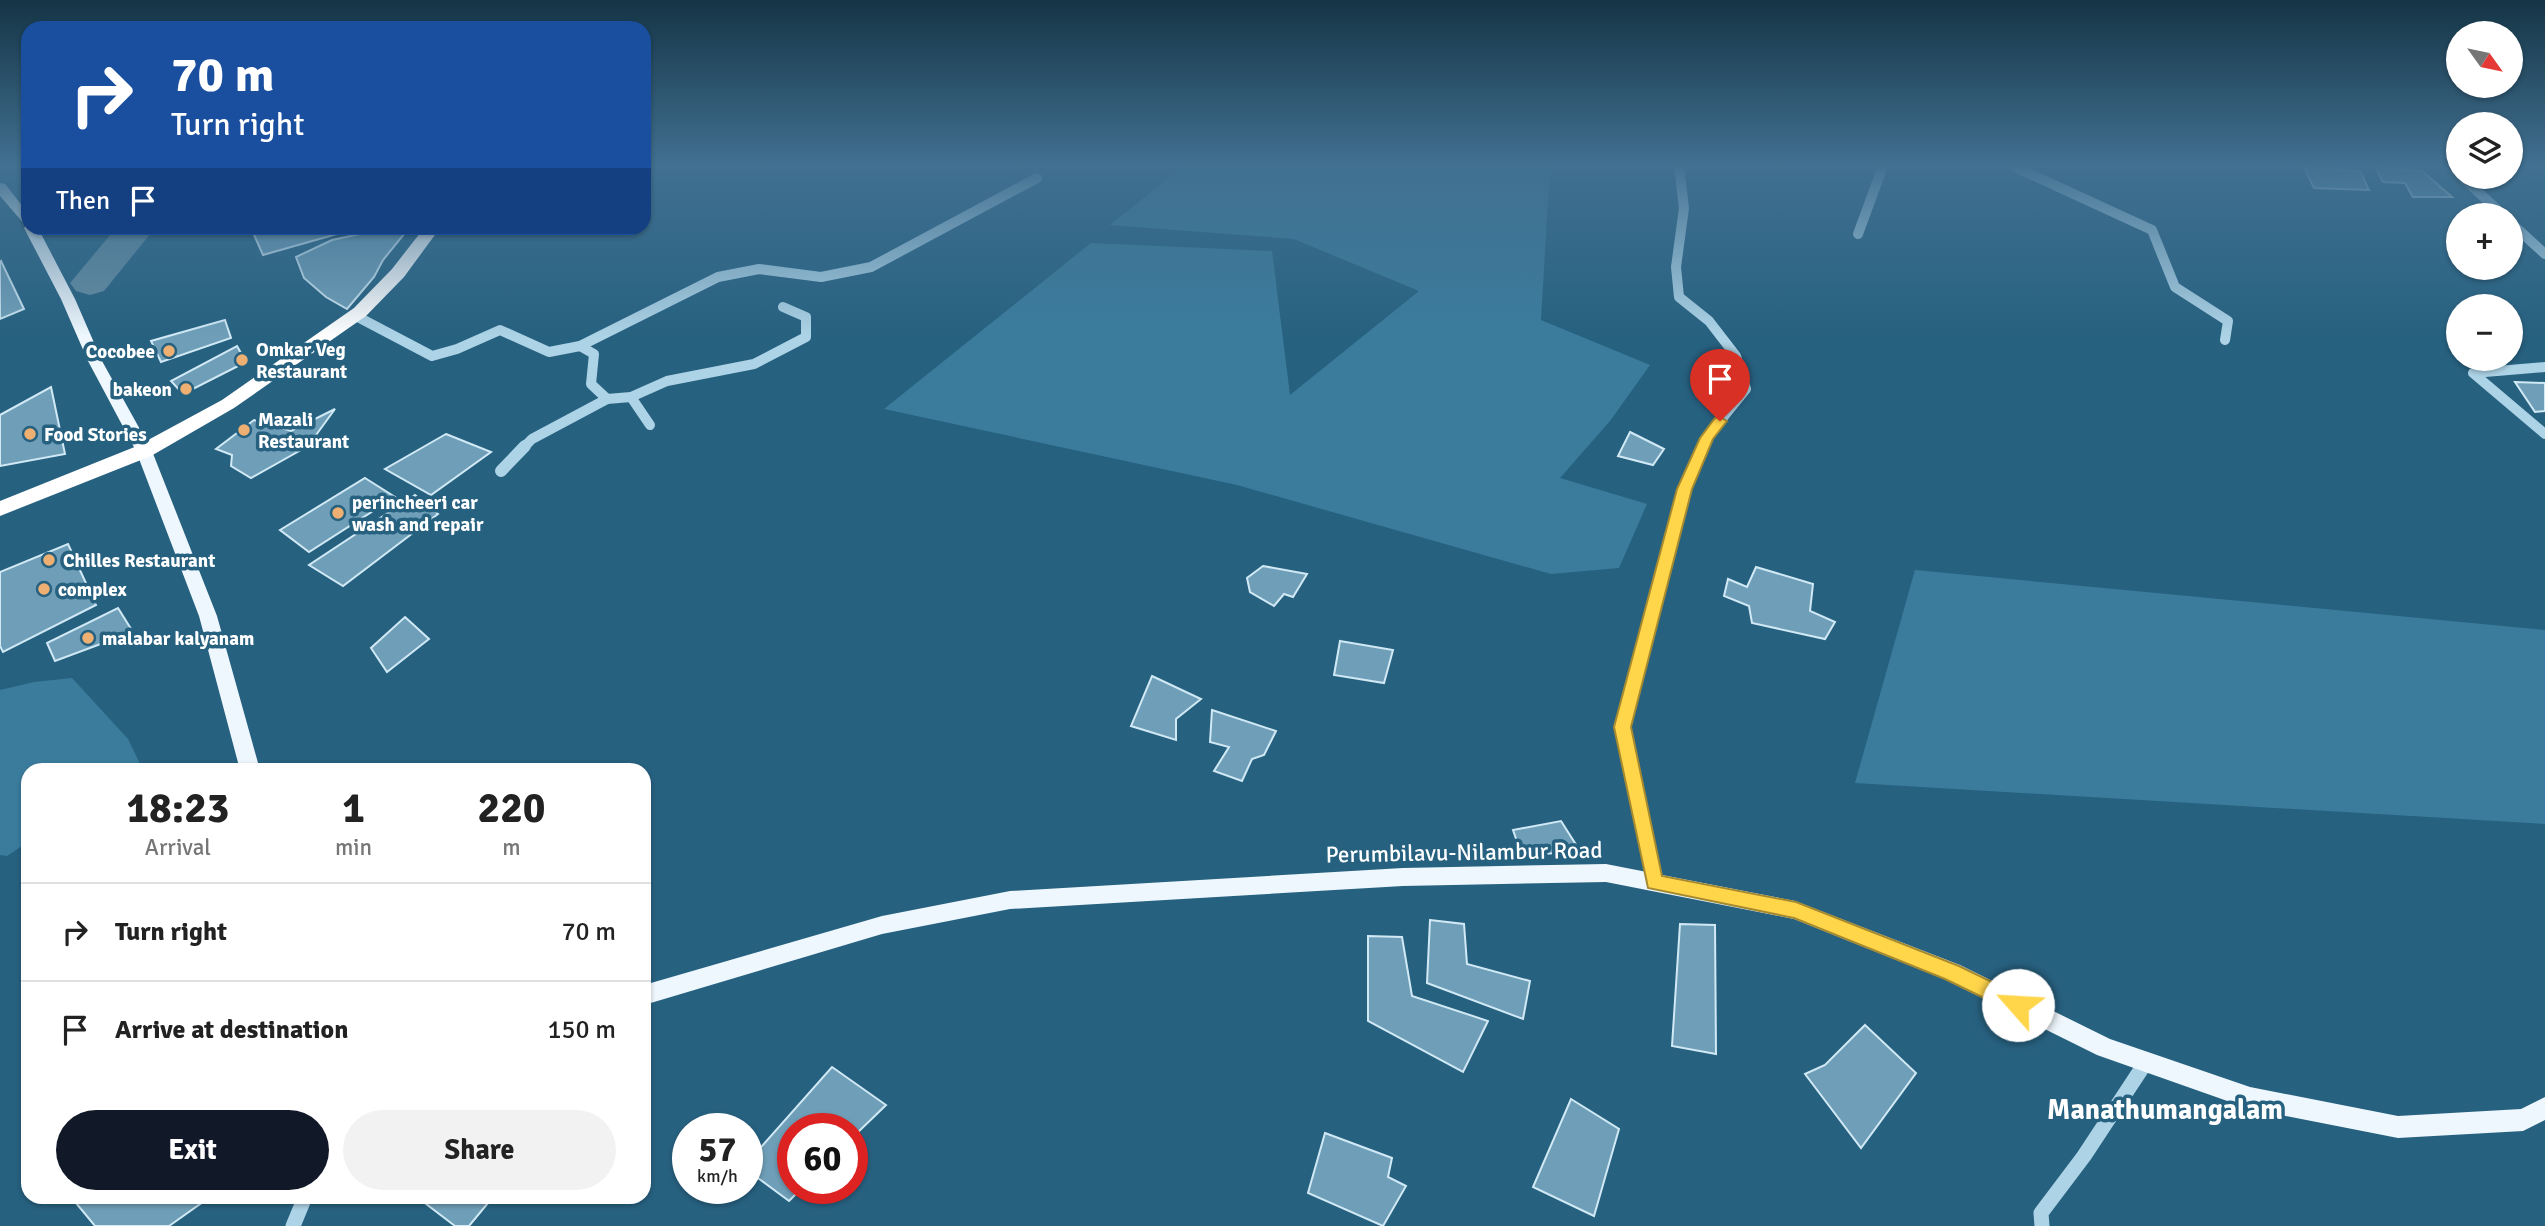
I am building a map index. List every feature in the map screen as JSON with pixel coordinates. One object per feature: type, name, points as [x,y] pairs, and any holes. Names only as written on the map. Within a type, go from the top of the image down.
[{"type":"highway","points":[[0,509],[144,451],[228,404],[356,316],[398,273],[427,235]]},
{"type":"main road","points":[[35,235],[68,299],[95,361],[144,451],[208,615],[248,763]]},
{"type":"main road","name":"Perumbilavu-Nilambur Road","points":[[651,993],[882,925],[1010,900],[1403,877],[1606,873],[1796,910],[1952,972],[2105,1048],[2250,1098],[2398,1127],[2523,1120],[2545,1108]]},
{"type":"street","points":[[356,316],[432,356],[457,349],[500,330],[549,352],[580,346],[718,277],[759,269],[821,277],[871,267],[953,223]]},
{"type":"street","points":[[1654,883],[1622,727],[1685,489],[1707,438],[1746,389],[1736,356],[1709,321],[1679,297],[1676,267],[1682,223]]},
{"type":"street","points":[[1858,234],[1862,223]]},
{"type":"street","points":[[2136,223],[2151,230],[2175,287],[2228,321],[2225,340]]},
{"type":"street","points":[[2523,234],[2545,254]]},
{"type":"street","points":[[501,471],[532,439],[607,399],[631,397],[667,381],[754,364],[806,337],[806,317],[783,307]]},
{"type":"street","points":[[580,346],[594,354],[591,384],[607,399]]},
{"type":"street","points":[[2545,368],[2473,373],[2545,434]]},
{"type":"street","points":[[631,397],[650,425]]},
{"type":"street","points":[[2042,1226],[2041,1213],[2084,1156],[2146,1062]]},
{"type":"street","points":[[293,1226],[302,1204]]},
{"type":"shaded area","points":[[1547,223],[1541,320],[1650,365],[1610,421],[1560,478],[1647,504],[1619,568],[1551,574],[1237,485],[884,409],[1091,243],[1272,251],[1290,395],[1419,291],[1294,239],[1110,225]]},
{"type":"shaded area","points":[[1915,570],[2545,630],[2545,824],[1855,783]]},
{"type":"shaded area","points":[[72,678],[128,739],[140,763],[21,763],[21,847],[7,856],[0,855],[0,690],[34,682]]},
{"type":"building","points":[[254,235],[333,235],[263,255]]},
{"type":"building","points":[[355,235],[403,235],[383,260],[374,277],[347,309],[326,297],[304,278],[296,257],[332,240]]},
{"type":"building","points":[[0,262],[24,309],[0,319]]},
{"type":"building","points":[[225,320],[231,338],[161,362],[151,341]]},
{"type":"building","points":[[237,346],[246,362],[183,394],[171,381]]},
{"type":"building","points":[[2515,382],[2545,383],[2545,411],[2535,412]]},
{"type":"building","name":"Food Stories","points":[[51,387],[65,454],[0,466],[0,415]]},
{"type":"building","points":[[335,409],[308,446],[251,478],[231,466],[232,455],[216,449],[254,420],[291,431]]},
{"type":"building","points":[[1630,432],[1664,449],[1653,465],[1618,456]]},
{"type":"building","points":[[446,434],[491,452],[431,495],[385,469]]},
{"type":"building","name":"perincheeri car wash and repair","points":[[365,478],[395,497],[309,552],[280,530]]},
{"type":"building","points":[[415,495],[438,514],[343,586],[309,565]]},
{"type":"building","name":"complex","points":[[68,544],[96,605],[3,652],[0,646],[0,572]]},
{"type":"building","points":[[1263,566],[1307,574],[1293,597],[1284,594],[1274,606],[1250,592],[1247,578]]},
{"type":"building","points":[[1756,567],[1813,584],[1810,611],[1835,622],[1825,639],[1752,623],[1749,606],[1724,596],[1728,579],[1747,587]]},
{"type":"building","name":"malabar kalyanam","points":[[118,608],[133,632],[55,661],[47,643]]},
{"type":"building","points":[[405,617],[429,639],[387,672],[371,648]]},
{"type":"building","points":[[1340,641],[1393,650],[1384,683],[1334,675]]},
{"type":"building","points":[[1152,676],[1201,699],[1176,719],[1176,740],[1131,726]]},
{"type":"building","points":[[1212,710],[1276,731],[1264,755],[1252,759],[1242,781],[1214,771],[1229,747],[1210,742]]},
{"type":"building","points":[[1561,821],[1580,851],[1522,856],[1513,830]]},
{"type":"building","points":[[1430,920],[1464,924],[1467,964],[1530,981],[1523,1019],[1427,983]]},
{"type":"building","points":[[1680,924],[1715,925],[1716,1054],[1672,1046]]},
{"type":"building","points":[[1368,936],[1402,937],[1412,996],[1488,1021],[1463,1072],[1368,1021]]},
{"type":"building","points":[[1865,1025],[1916,1073],[1861,1148],[1805,1074],[1825,1065]]},
{"type":"building","points":[[832,1067],[886,1105],[868,1122],[868,1113],[791,1113]]},
{"type":"building","points":[[1571,1099],[1619,1129],[1594,1216],[1533,1187]]},
{"type":"building","points":[[777,1129],[777,1192],[763,1182],[763,1145]]},
{"type":"building","points":[[1325,1133],[1392,1158],[1388,1177],[1406,1186],[1383,1226],[1308,1193]]},
{"type":"building","points":[[77,1204],[200,1204],[169,1226],[95,1226]]},
{"type":"building","points":[[426,1204],[487,1204],[469,1226],[455,1226]]},
{"type":"waterway","points":[[90,283],[130,235]]},
{"type":"place","name":"Cocobee","points":[[169,351]]},
{"type":"place","name":"Omkar Veg Restaurant","points":[[242,360]]},
{"type":"place","name":"bakeon","points":[[186,389]]},
{"type":"place","name":"Mazali Restaurant","points":[[244,430]]},
{"type":"place","name":"Food Stories","points":[[30,434]]},
{"type":"place","name":"perincheeri car wash and repair","points":[[338,513]]},
{"type":"place","name":"Chilles Restaurant","points":[[49,560]]},
{"type":"place","name":"complex","points":[[44,589]]},
{"type":"place","name":"malabar kalyanam","points":[[88,638]]},
{"type":"district","name":"Manathumangalam","points":[[2165,1109]]},
{"type":"route","points":[[1720,421],[1707,438],[1685,489],[1622,727],[1654,883],[1796,910],[1952,972],[2018,1005]]}]
